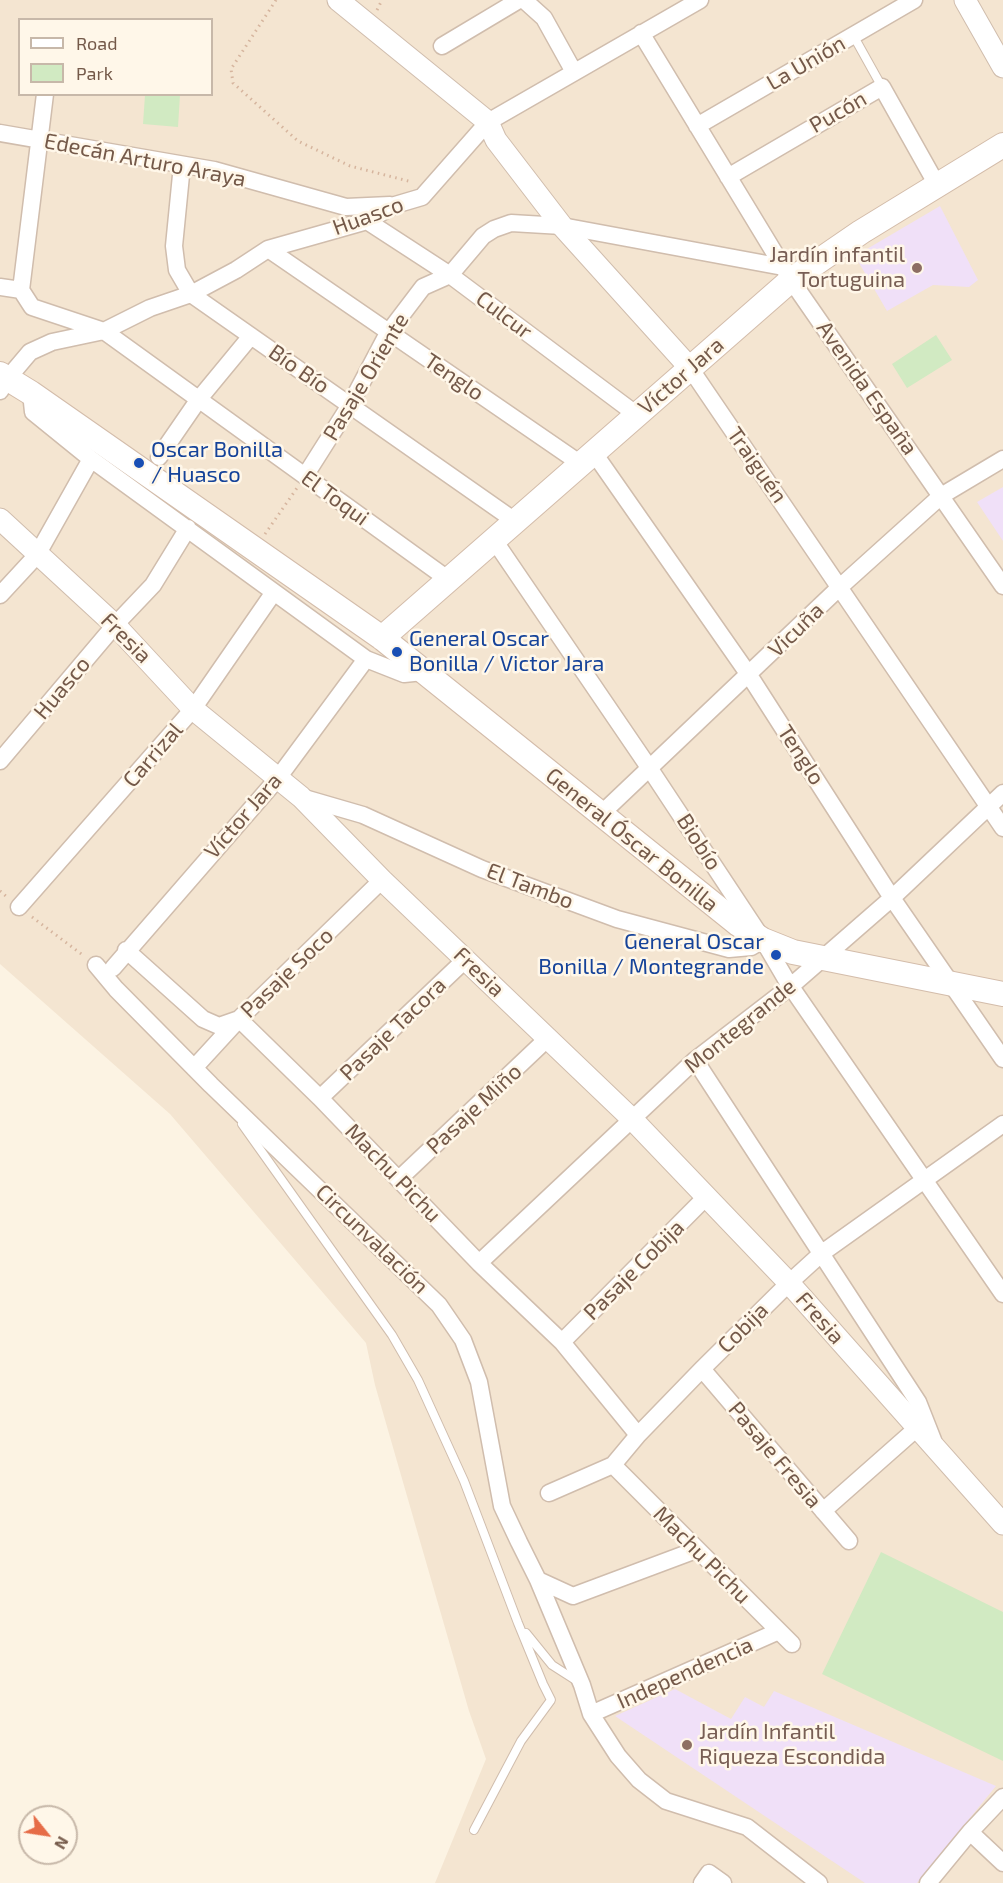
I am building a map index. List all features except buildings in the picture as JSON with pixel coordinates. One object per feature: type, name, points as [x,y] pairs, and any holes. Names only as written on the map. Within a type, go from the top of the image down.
[{"type":"main road","name":"Víctor Jara","points":[[382,638],[690,368],[787,273],[861,232],[1003,146]]},
{"type":"main road","name":"General Óscar Bonilla","points":[[2,381],[31,393],[382,638],[600,815],[738,924],[763,940],[793,952],[821,959],[1003,994]]},
{"type":"street","points":[[339,0],[488,122]]},
{"type":"street","points":[[442,46],[521,0],[544,18],[574,72]]},
{"type":"street","name":"Huasco","points":[[2,381],[30,352],[52,342],[104,331],[150,308],[191,294],[236,270],[268,249],[367,221],[395,205],[422,197],[488,122],[700,0]]},
{"type":"street","name":"La Unión","points":[[698,126],[914,0]]},
{"type":"street","points":[[965,0],[1003,67]]},
{"type":"street","name":"Avenida España","points":[[641,33],[787,273],[1003,586]]},
{"type":"street","name":"Pucón","points":[[728,177],[882,87],[937,185]]},
{"type":"street","points":[[0,287],[21,290],[45,96]]},
{"type":"street","name":"Traiguén","points":[[488,122],[496,140],[510,161],[561,226],[690,368],[841,586],[1003,828]]},
{"type":"street","name":"Edecán Arturo Araya","points":[[0,133],[214,170],[346,207],[395,205]]},
{"type":"street","name":"Bío Bío","points":[[182,165],[174,246],[177,270],[191,294],[515,521]]},
{"type":"street","name":"Culcur","points":[[367,221],[450,275],[637,415]]},
{"type":"street","name":"Pasaje Oriente","points":[[305,476],[350,405],[388,333],[423,287],[450,275],[483,236],[494,229],[511,223],[561,226],[787,273]]},
{"type":"street","name":"Tenglo","points":[[268,249],[388,333],[588,458],[749,675],[892,898],[1003,1059]]},
{"type":"street","name":"El Toqui","points":[[21,290],[32,308],[104,331],[448,580]]},
{"type":"street","points":[[159,457],[199,399],[251,336]]},
{"type":"street","points":[[31,393],[33,412],[91,459],[366,659],[404,675],[423,672]]},
{"type":"street","points":[[0,595],[37,555],[91,459]]},
{"type":"street","name":"Vicuña","points":[[600,815],[841,586],[941,496],[1003,459]]},
{"type":"street","name":"Fresia","points":[[0,519],[115,625],[193,709],[301,797],[382,880],[632,1119],[789,1283],[1003,1524]]},
{"type":"street","name":"Huasco","points":[[0,761],[115,625],[153,585],[188,528]]},
{"type":"street","name":"Biobío","points":[[494,540],[650,769],[791,986],[1003,1294]]},
{"type":"street","name":"Carrizal","points":[[19,907],[193,709],[274,592]]},
{"type":"street","name":"Víctor Jara","points":[[105,966],[126,950],[278,778],[366,659]]},
{"type":"street","name":"Montegrande","points":[[479,1263],[695,1059],[791,986],[892,898],[1003,793]]},
{"type":"street","name":"El Tambo","points":[[301,797],[363,815],[482,868],[617,919],[729,949],[751,947],[763,940]]},
{"type":"street","name":"Pasaje Soco","points":[[194,1068],[239,1019],[382,880]]},
{"type":"street","points":[[126,950],[203,1019],[219,1026],[239,1019]]},
{"type":"street","name":"Pasaje Tacora","points":[[320,1098],[466,959]]},
{"type":"street","name":"Circunvalación","points":[[105,966],[116,989],[221,1095],[440,1305],[463,1340],[479,1382],[502,1506],[538,1580],[582,1685],[591,1714],[618,1756],[639,1780],[666,1801],[747,1827],[819,1883]]},
{"type":"street","name":"Machu Pichu","points":[[239,1019],[320,1098],[479,1263],[562,1342],[638,1435]]},
{"type":"street","name":"Pasaje Miño","points":[[399,1179],[548,1038]]},
{"type":"street","name":"Fresia","points":[[695,1059],[918,1402],[935,1447]]},
{"type":"street","name":"Cobija","points":[[549,1493],[613,1465],[638,1435],[702,1369],[822,1253],[1003,1124]]},
{"type":"street","name":"Pasaje Cobija","points":[[562,1342],[706,1197]]},
{"type":"street","name":"Pasaje Fresia","points":[[702,1369],[849,1541]]},
{"type":"street","points":[[823,1511],[917,1428]]},
{"type":"street","name":"Machu Pichu","points":[[613,1465],[792,1644]]},
{"type":"street","points":[[538,1580],[573,1596],[696,1550]]},
{"type":"street","name":"Independencia","points":[[591,1714],[779,1631]]},
{"type":"street","points":[[928,1883],[970,1832],[1003,1797]]},
{"type":"street","points":[[970,1832],[1003,1863]]},
{"type":"street","points":[[702,1883],[709,1873],[723,1883]]},
{"type":"lane","points":[[853,35],[882,87]]},
{"type":"lane","points":[[221,1095],[386,1326],[418,1380],[464,1481],[518,1623],[551,1700],[521,1741],[474,1830]]},
{"type":"lane","points":[[518,1623],[552,1665],[582,1685]]},
{"type":"path","points":[[276,0],[231,69],[233,83],[298,141],[350,166],[432,187]]},
{"type":"path","points":[[255,550],[305,476]]},
{"type":"path","points":[[0,891],[19,907],[105,966]]},
{"type":"shaded area","points":[[0,0],[1003,0],[1003,1883],[435,1883],[486,1759],[469,1711],[375,1385],[366,1343],[170,1114],[0,964]]},
{"type":"shaded area","name":"Jardín infantil Tortuguina","points":[[940,206],[978,280],[969,287],[933,285],[887,311],[855,256]]},
{"type":"shaded area","points":[[1003,487],[1003,541],[977,502]]},
{"type":"shaded area","points":[[675,1689],[731,1719],[745,1697],[764,1707],[774,1691],[996,1786],[917,1883],[865,1883],[615,1716]]},
{"type":"green space","points":[[145,96],[180,96],[178,127],[143,124]]},
{"type":"green space","points":[[936,335],[952,360],[907,388],[892,364]]},
{"type":"green space","points":[[881,1552],[1003,1612],[1003,1761],[822,1674]]},
{"type":"place","name":"Jardín infantil Tortuguina","points":[[917,268]]},
{"type":"place","name":"Oscar Bonilla / Huasco","points":[[139,463]]},
{"type":"place","name":"General Oscar Bonilla / Victor Jara","points":[[397,652]]},
{"type":"place","name":"General Oscar Bonilla / Montegrande","points":[[776,955]]},
{"type":"place","name":"Jardín Infantil Riqueza Escondida","points":[[687,1745]]}]
